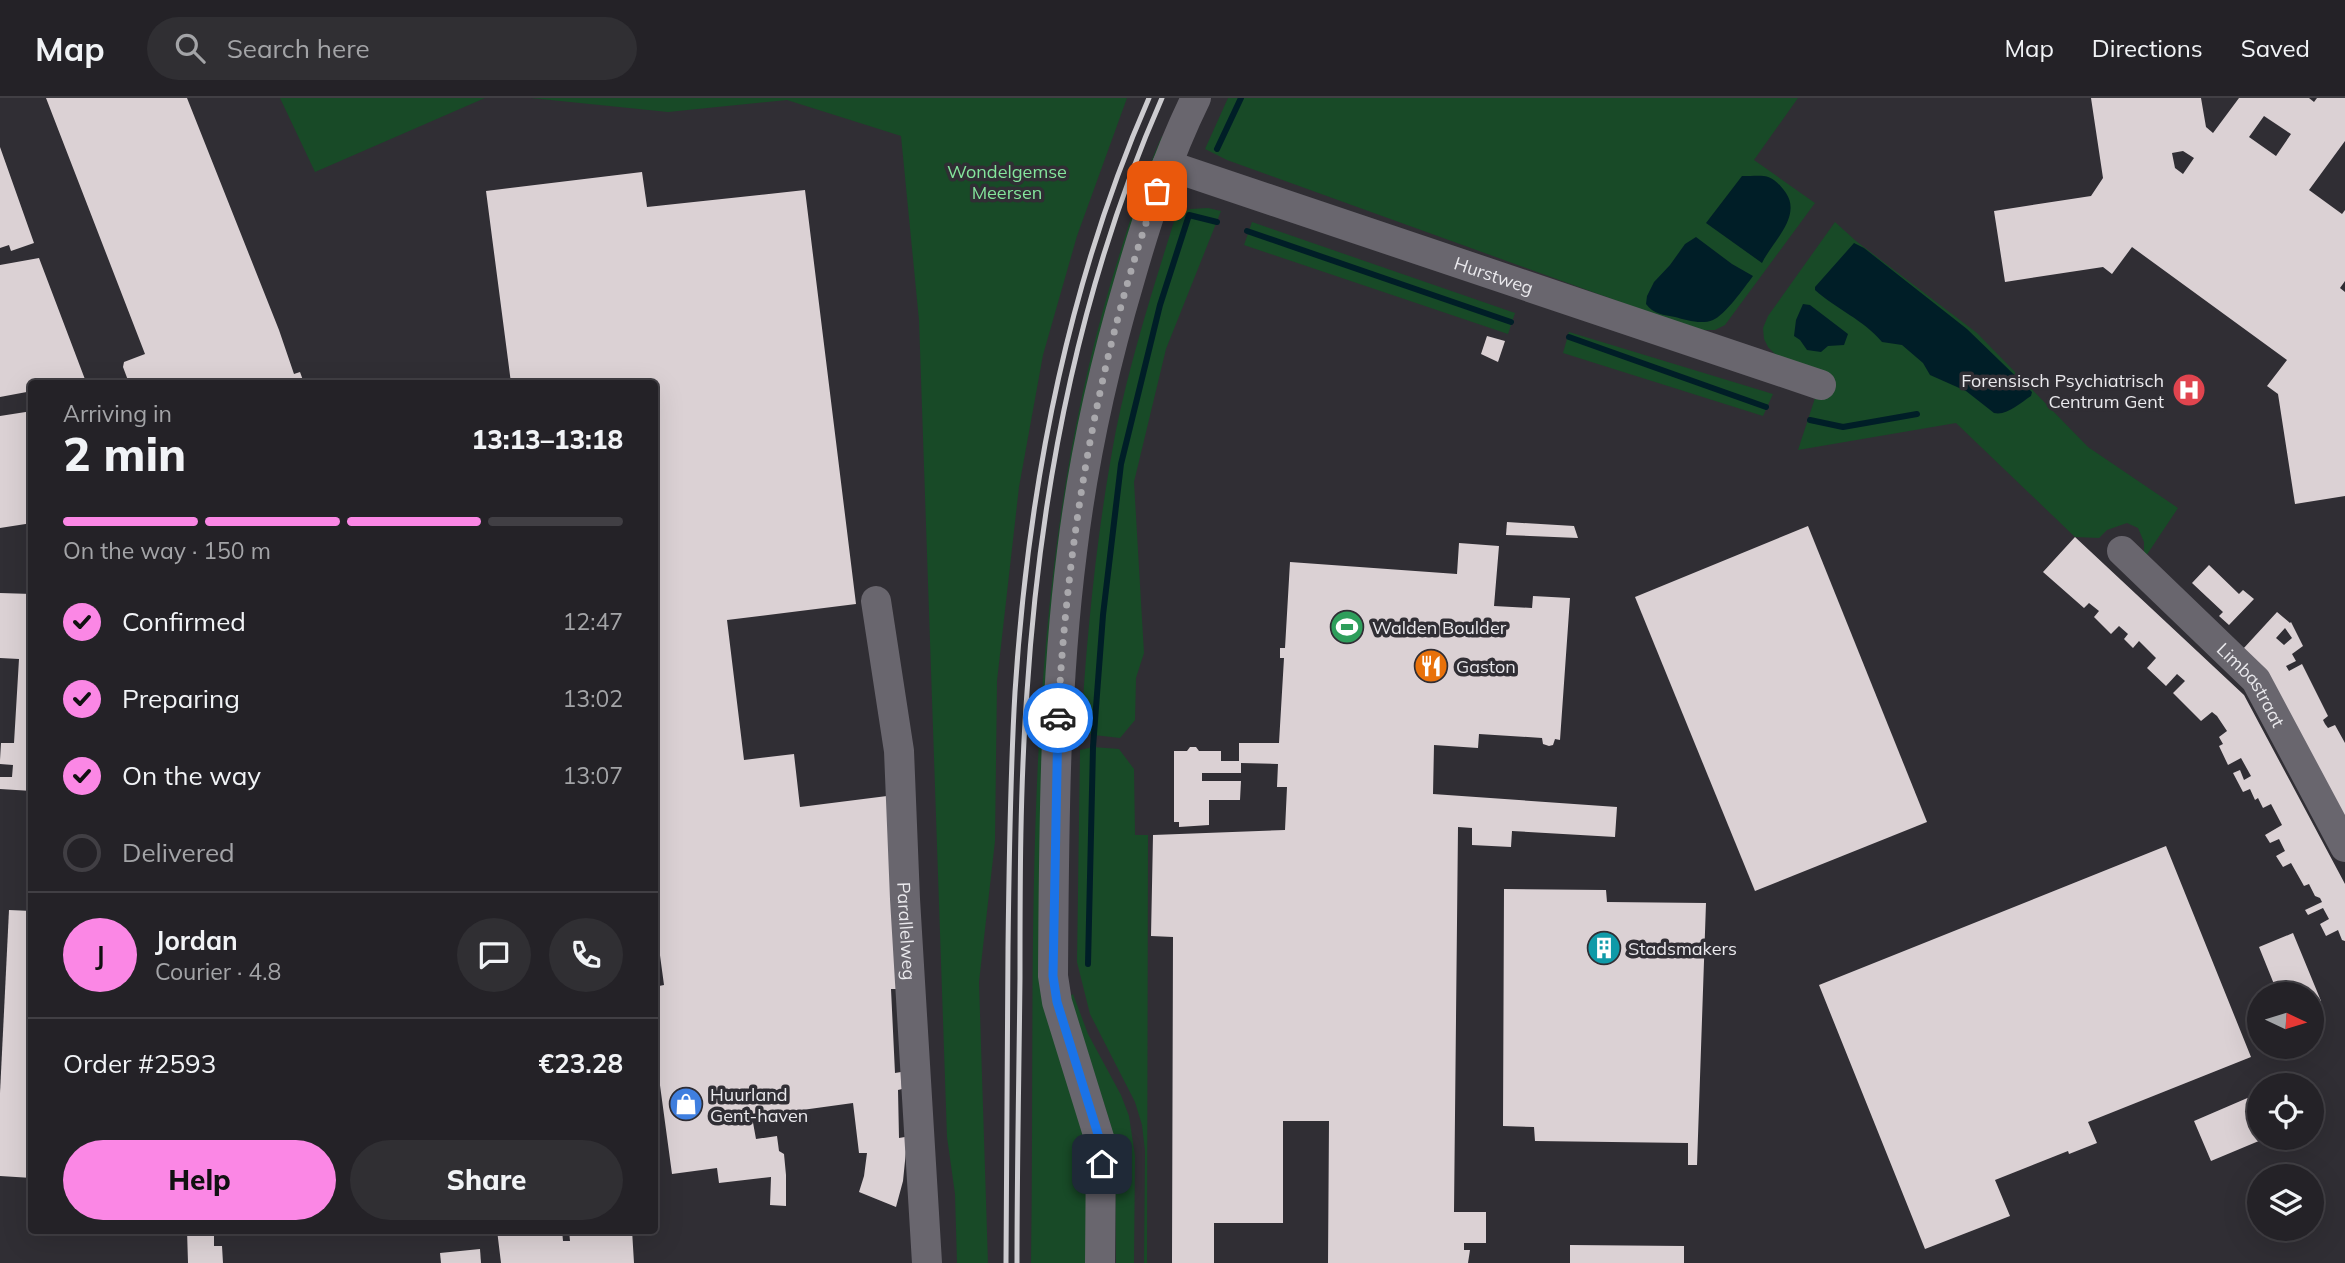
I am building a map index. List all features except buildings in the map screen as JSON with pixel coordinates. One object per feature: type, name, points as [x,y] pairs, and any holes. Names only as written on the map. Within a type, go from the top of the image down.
[{"type":"street","points":[[1100,1263],[1101,1144],[1057,1002],[1053,976],[1060,666],[1072,551],[1096,415],[1115,329],[1148,217],[1190,172],[1196,98]]},
{"type":"street","name":"Hurstweg","points":[[1190,172],[1821,385]]},
{"type":"street","name":"Limbastraat","points":[[2122,551],[2256,680],[2345,847]]},
{"type":"street","name":"Parallelweg","points":[[876,601],[899,751],[927,1263]]},
{"type":"green space","points":[[280,98],[485,98],[315,172]]},
{"type":"green space","name":"Wondelgemse Meersen","points":[[531,98],[1127,98],[1077,236],[1043,355],[1019,487],[997,681],[995,841],[979,982],[988,1263],[957,1263],[955,1194],[947,1137],[919,320],[901,136],[787,100],[668,112]]},
{"type":"green space","points":[[1228,98],[1798,98],[1754,160],[1815,203],[1725,325],[1715,330],[1698,330],[1227,160],[1205,149]]},
{"type":"green space","points":[[1162,136],[1166,144],[1111,297],[1041,995],[1084,1133],[1088,1156],[1086,1263],[1031,1263],[1034,892],[1038,769],[1046,646],[1060,523],[1081,402],[1111,282]]},
{"type":"green space","points":[[1208,208],[1221,211],[1166,349],[1134,482],[1144,653],[1136,678],[1135,720],[1120,738],[1094,735],[1081,731],[1083,693],[1098,543],[1116,430],[1151,295],[1176,215],[1190,209]]},
{"type":"green space","points":[[1252,222],[1515,313],[1508,334],[1244,245]]},
{"type":"green space","points":[[1835,222],[1977,333],[2088,447],[2178,508],[2144,559],[2144,542],[2138,528],[2127,523],[2107,530],[2099,538],[2075,537],[1956,423],[1798,450],[1816,395],[1768,347],[1763,328],[1768,316]]},
{"type":"green space","points":[[1569,332],[1773,394],[1763,416],[1563,353]]},
{"type":"green space","points":[[1093,747],[1119,749],[1134,769],[1135,835],[1148,835],[1147,1263],[1144,1263],[1145,1151],[1142,1125],[1135,1102],[1090,1014],[1077,962],[1080,750]]},
{"type":"green space","points":[[1073,994],[1088,1034],[1121,1095],[1129,1116],[1135,1156],[1134,1263],[1116,1263],[1115,1152],[1111,1126],[1070,996]]},
{"type":"water","points":[[1742,176],[1772,178],[1781,186],[1790,202],[1784,229],[1762,263],[1706,223]]},
{"type":"water","points":[[1696,237],[1753,276],[1723,313],[1704,322],[1659,313],[1646,304],[1654,282],[1685,244]]},
{"type":"water","points":[[1854,243],[1967,329],[2032,392],[2031,396],[2009,411],[1994,413],[1966,391],[1930,375],[1923,363],[1902,345],[1882,342],[1867,327],[1815,290]]},
{"type":"water","points":[[1803,304],[1810,305],[1848,334],[1844,345],[1828,346],[1821,352],[1807,350],[1794,336],[1796,320]]},
{"type":"waterway","points":[[1217,149],[1241,98]]},
{"type":"waterway","points":[[1088,964],[1093,747],[1103,615],[1121,464],[1160,305],[1189,215],[1217,222]]},
{"type":"waterway","points":[[1247,231],[1511,322]]},
{"type":"waterway","points":[[1569,337],[1766,407]]},
{"type":"waterway","points":[[1810,420],[1843,427],[1917,414]]},
{"type":"railway","points":[[1006,1263],[1011,788],[1015,692],[1030,540],[1041,465],[1074,315],[1095,241],[1149,98]]},
{"type":"railway","points":[[1017,1263],[1022,799],[1027,692],[1042,540],[1054,464],[1087,314],[1108,241],[1162,98]]},
{"type":"way so far","points":[[1058,718],[1060,666],[1072,551],[1088,452],[1115,329],[1157,191]]},
{"type":"place","name":"Forensisch Psychiatrisch Centrum Gent","points":[[2189,390]]},
{"type":"place","name":"Walden Boulder","points":[[1347,627]]},
{"type":"place","name":"Gaston","points":[[1431,666]]},
{"type":"place","name":"Stadsmakers","points":[[1604,948]]},
{"type":"place","name":"Huurland Gent-haven","points":[[686,1104]]},
{"type":"route","points":[[1058,718],[1053,976],[1057,1002],[1101,1144],[1102,1164]]}]
